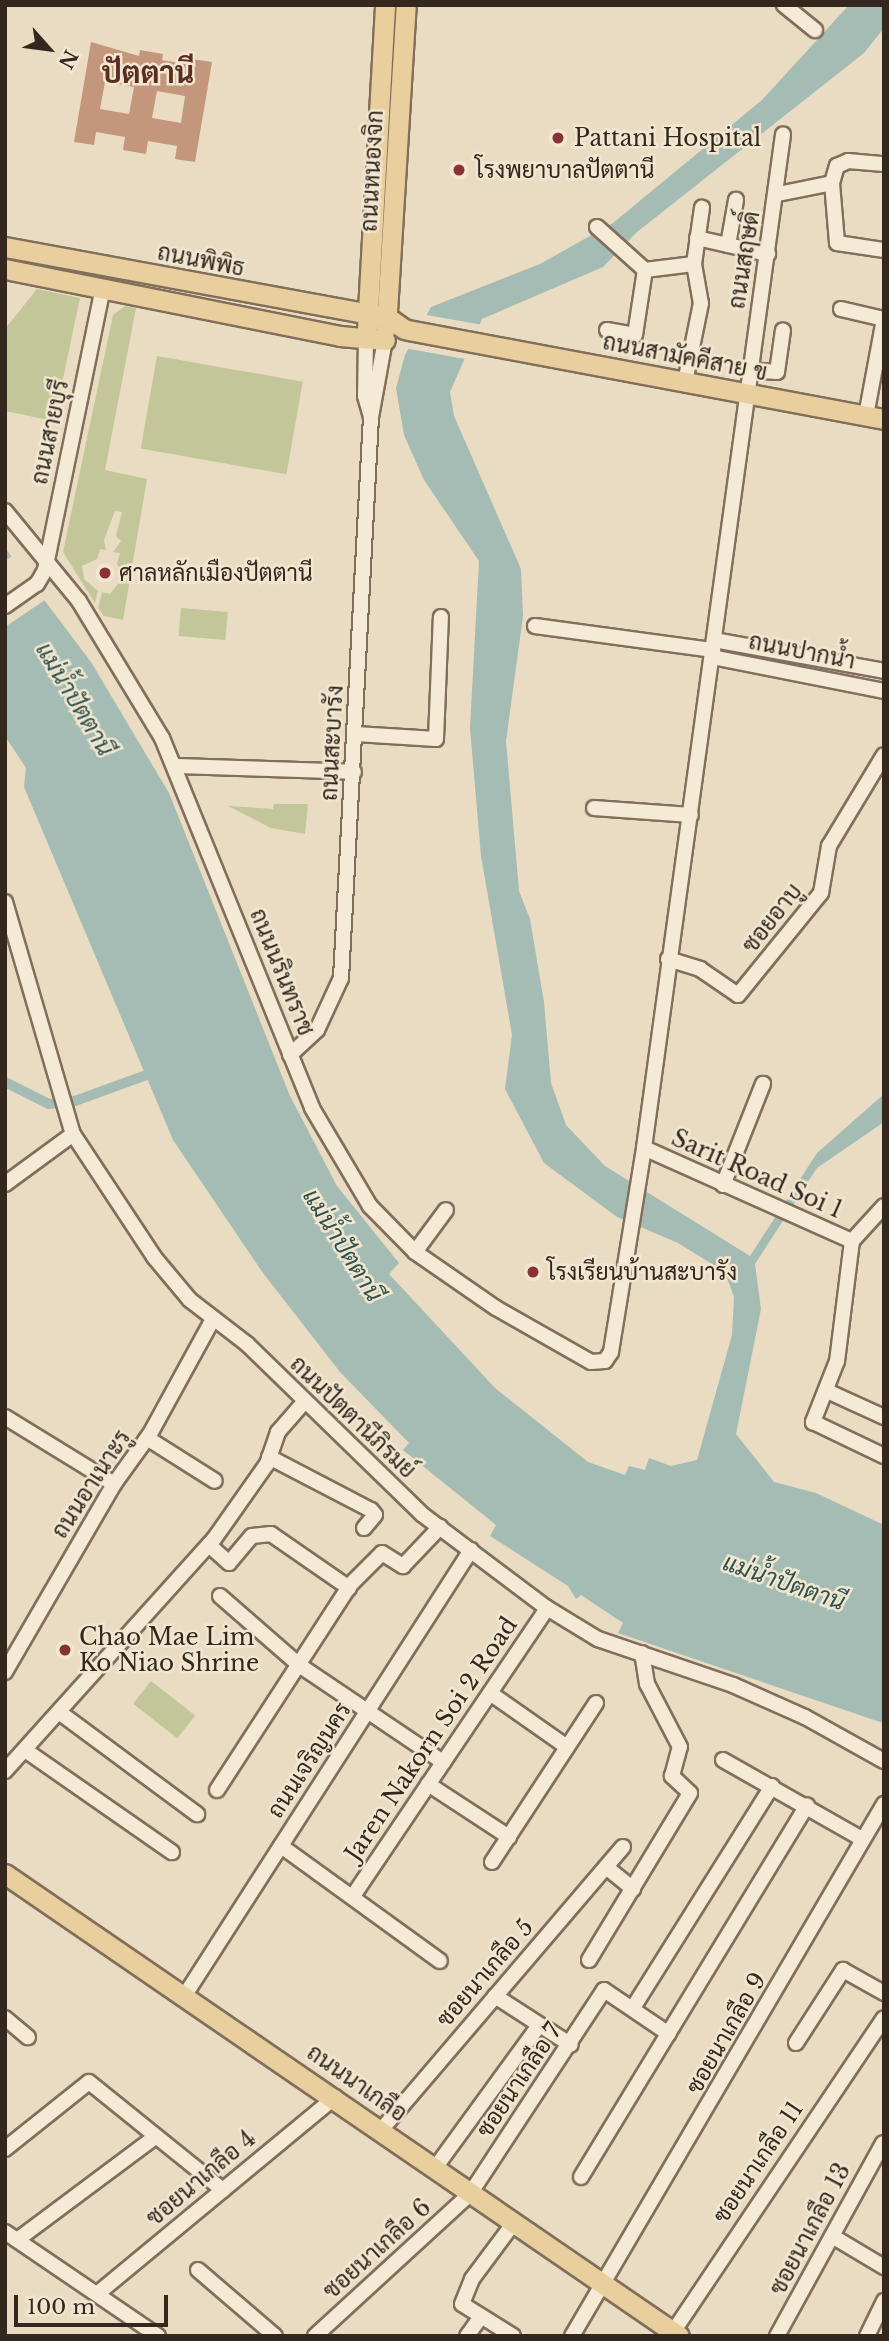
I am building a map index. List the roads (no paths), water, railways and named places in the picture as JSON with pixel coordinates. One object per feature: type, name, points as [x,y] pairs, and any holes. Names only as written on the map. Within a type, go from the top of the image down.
[{"type":"main road","name":"ถนนหนองจิก","points":[[376,339],[385,5]]},
{"type":"main road","name":"ถนนหนองจิก","points":[[377,316],[406,5]]},
{"type":"main road","points":[[383,40],[404,42]]},
{"type":"main road","name":"ถนนพิพิธ","points":[[5,247],[196,285],[377,316]]},
{"type":"main road","points":[[35,274],[39,254]]},
{"type":"main road","name":"ถนนพิพิธ","points":[[5,269],[376,339]]},
{"type":"main road","points":[[109,288],[118,269]]},
{"type":"main road","points":[[192,306],[196,285]]},
{"type":"main road","points":[[377,316],[406,330]]},
{"type":"main road","points":[[376,339],[406,330]]},
{"type":"main road","name":"ถนนสามัคคีสาย ข","points":[[406,330],[875,418]]},
{"type":"main road","name":"ถนนนาเกลือ","points":[[5,1874],[382,2129],[513,2224],[676,2334]]},
{"type":"street","points":[[784,5],[815,30]]},
{"type":"street","name":"ถนนสฤษดิ์","points":[[605,1361],[644,1148],[668,959],[691,815],[748,370],[778,194],[783,134]]},
{"type":"street","points":[[884,164],[848,161],[837,166],[832,183],[836,243],[884,250]]},
{"type":"street","points":[[778,194],[832,183]]},
{"type":"street","points":[[728,245],[736,200]]},
{"type":"street","points":[[685,382],[701,303],[694,264],[702,208]]},
{"type":"street","points":[[597,227],[645,270],[694,264]]},
{"type":"street","points":[[697,238],[768,254]]},
{"type":"street","points":[[607,330],[635,335],[645,270]]},
{"type":"street","name":"ถนนสายบุรี","points":[[5,606],[37,584],[48,560],[109,288]]},
{"type":"street","points":[[841,309],[884,319],[875,418]]},
{"type":"street","points":[[748,370],[776,372],[783,330]]},
{"type":"street","name":"ถนนสะบารัง","points":[[290,1055],[317,1030],[341,978],[376,339]]},
{"type":"street","name":"ถนนนรินทราช","points":[[5,511],[79,601],[177,766],[290,1055],[348,1175],[389,1229],[415,1252],[591,1362],[605,1361]]},
{"type":"street","points":[[356,734],[436,739],[441,617]]},
{"type":"street","points":[[535,625],[713,649]]},
{"type":"street","name":"ถนนปากน้ำ","points":[[713,649],[884,671]]},
{"type":"street","name":"ถนนปากน้ำ","points":[[713,649],[884,691]]},
{"type":"street","name":"ซอยอาบู","points":[[668,959],[699,969],[738,995],[821,893],[829,846],[884,755]]},
{"type":"street","points":[[177,766],[354,772]]},
{"type":"street","points":[[594,808],[691,815]]},
{"type":"street","name":"ถนนปัตตานีภิรมย์","points":[[5,902],[9,924],[73,1133],[154,1257],[212,1319],[247,1344],[303,1403],[440,1527],[547,1608],[598,1639],[769,1701],[884,1761]]},
{"type":"street","points":[[723,1185],[763,1084]]},
{"type":"street","points":[[5,1184],[73,1133]]},
{"type":"street","name":"Sarit Road Soi 1","points":[[644,1148],[786,1215],[852,1241]]},
{"type":"street","points":[[884,1206],[852,1241],[837,1361],[813,1422],[884,1456]]},
{"type":"street","points":[[415,1252],[446,1210]]},
{"type":"street","name":"ถนนอาเนาะรู","points":[[5,1672],[114,1484],[147,1438],[212,1319]]},
{"type":"street","points":[[827,1391],[884,1418]]},
{"type":"street","points":[[5,1771],[209,1545],[269,1457],[278,1432],[303,1403]]},
{"type":"street","points":[[5,1416],[114,1484]]},
{"type":"street","points":[[147,1438],[215,1481]]},
{"type":"street","points":[[269,1457],[371,1510],[375,1515],[364,1528]]},
{"type":"street","points":[[216,1790],[349,1588],[382,1553],[403,1566],[440,1527]]},
{"type":"street","points":[[209,1545],[229,1563],[252,1536],[271,1534],[349,1588]]},
{"type":"street","name":"ถนนเจริญนคร","points":[[185,1995],[471,1550]]},
{"type":"street","points":[[220,1596],[299,1665],[443,1762]]},
{"type":"street","name":"Jaren Nakorn Soi 2 Road","points":[[353,1896],[547,1608]]},
{"type":"street","points":[[589,1959],[690,1793],[672,1776],[680,1746],[647,1684],[642,1654]]},
{"type":"street","points":[[490,1693],[567,1747]]},
{"type":"street","points":[[492,1862],[596,1703]]},
{"type":"street","points":[[59,1712],[197,1814]]},
{"type":"street","points":[[25,1750],[172,1852]]},
{"type":"street","points":[[723,1760],[807,1805],[862,1839]]},
{"type":"street","points":[[428,1784],[509,1837]]},
{"type":"street","points":[[636,2003],[772,1786]]},
{"type":"street","name":"ซอยนาเกลือ 9","points":[[572,2336],[884,1804]]},
{"type":"street","points":[[581,2177],[807,1805]]},
{"type":"street","points":[[281,1846],[440,1961]]},
{"type":"street","name":"ซอยนาเกลือ 5","points":[[382,2129],[623,1847]]},
{"type":"street","points":[[606,1867],[633,1889]]},
{"type":"street","points":[[796,2043],[843,1970],[884,1993]]},
{"type":"street","name":"ซอยนาเกลือ 7","points":[[470,2194],[571,2045],[604,1990],[669,2034]]},
{"type":"street","points":[[495,1996],[538,2027],[571,2045]]},
{"type":"street","points":[[5,2018],[28,2037]]},
{"type":"street","name":"ซอยนาเกลือ 11","points":[[676,2334],[884,2018]]},
{"type":"street","points":[[435,2168],[538,2027]]},
{"type":"street","points":[[5,2149],[87,2081],[223,2190]]},
{"type":"street","name":"ซอยนาเกลือ 4","points":[[97,2294],[335,2097]]},
{"type":"street","points":[[155,2137],[11,2236],[158,2336]]},
{"type":"street","name":"ซอยนาเกลือ 13","points":[[777,2336],[883,2143]]},
{"type":"street","name":"ซอยนาเกลือ 6","points":[[315,2336],[470,2194]]},
{"type":"street","points":[[513,2224],[472,2279],[462,2304],[480,2318],[513,2336]]},
{"type":"street","points":[[832,2236],[884,2267]]},
{"type":"street","points":[[198,2270],[275,2336]]},
{"type":"street","points":[[867,2336],[884,2301]]},
{"type":"street","points":[[467,2336],[480,2318]]},
{"type":"water","name":"แม่น้ำปัตตานี","points":[[849,5],[884,5],[884,28],[864,53],[637,232],[603,267],[482,319],[450,392],[454,416],[521,569],[523,616],[506,741],[519,891],[530,919],[544,1002],[551,1083],[566,1125],[605,1166],[750,1256],[817,1153],[884,1094],[884,1122],[817,1168],[755,1264],[761,1309],[736,1434],[774,1482],[816,1493],[884,1525],[883,1723],[618,1633],[623,1623],[581,1595],[576,1599],[568,1586],[490,1536],[496,1525],[403,1450],[409,1443],[340,1372],[263,1273],[173,1140],[24,787],[26,768],[5,736],[5,548],[91,662],[169,793],[290,1096],[337,1186],[399,1263],[389,1274],[495,1388],[588,1462],[625,1475],[629,1466],[645,1470],[649,1458],[671,1466],[697,1460],[732,1335],[734,1297],[725,1272],[678,1243],[617,1217],[544,1163],[505,1089],[512,1035],[481,856],[470,728],[479,561],[424,480],[404,435],[396,388],[405,355],[431,307],[540,264],[613,223],[762,100]]},
{"type":"waterway","points":[[5,1082],[49,1104],[75,1101],[160,1070]]},
{"type":"place","name":"Pattani Hospital","points":[[558,138]]},
{"type":"place","name":"โรงพยาบาลปัตตานี","points":[[459,170]]},
{"type":"place","name":"ศาลหลักเมืองปัตตานี","points":[[105,573]]},
{"type":"place","name":"โรงเรียนบ้านสะบารัง","points":[[533,1272]]},
{"type":"place","name":"Chao Mae Lim Ko Niao Shrine","points":[[65,1650]]},
{"type":"district","name":"ปัตตานี","points":[[148,73]]}]
